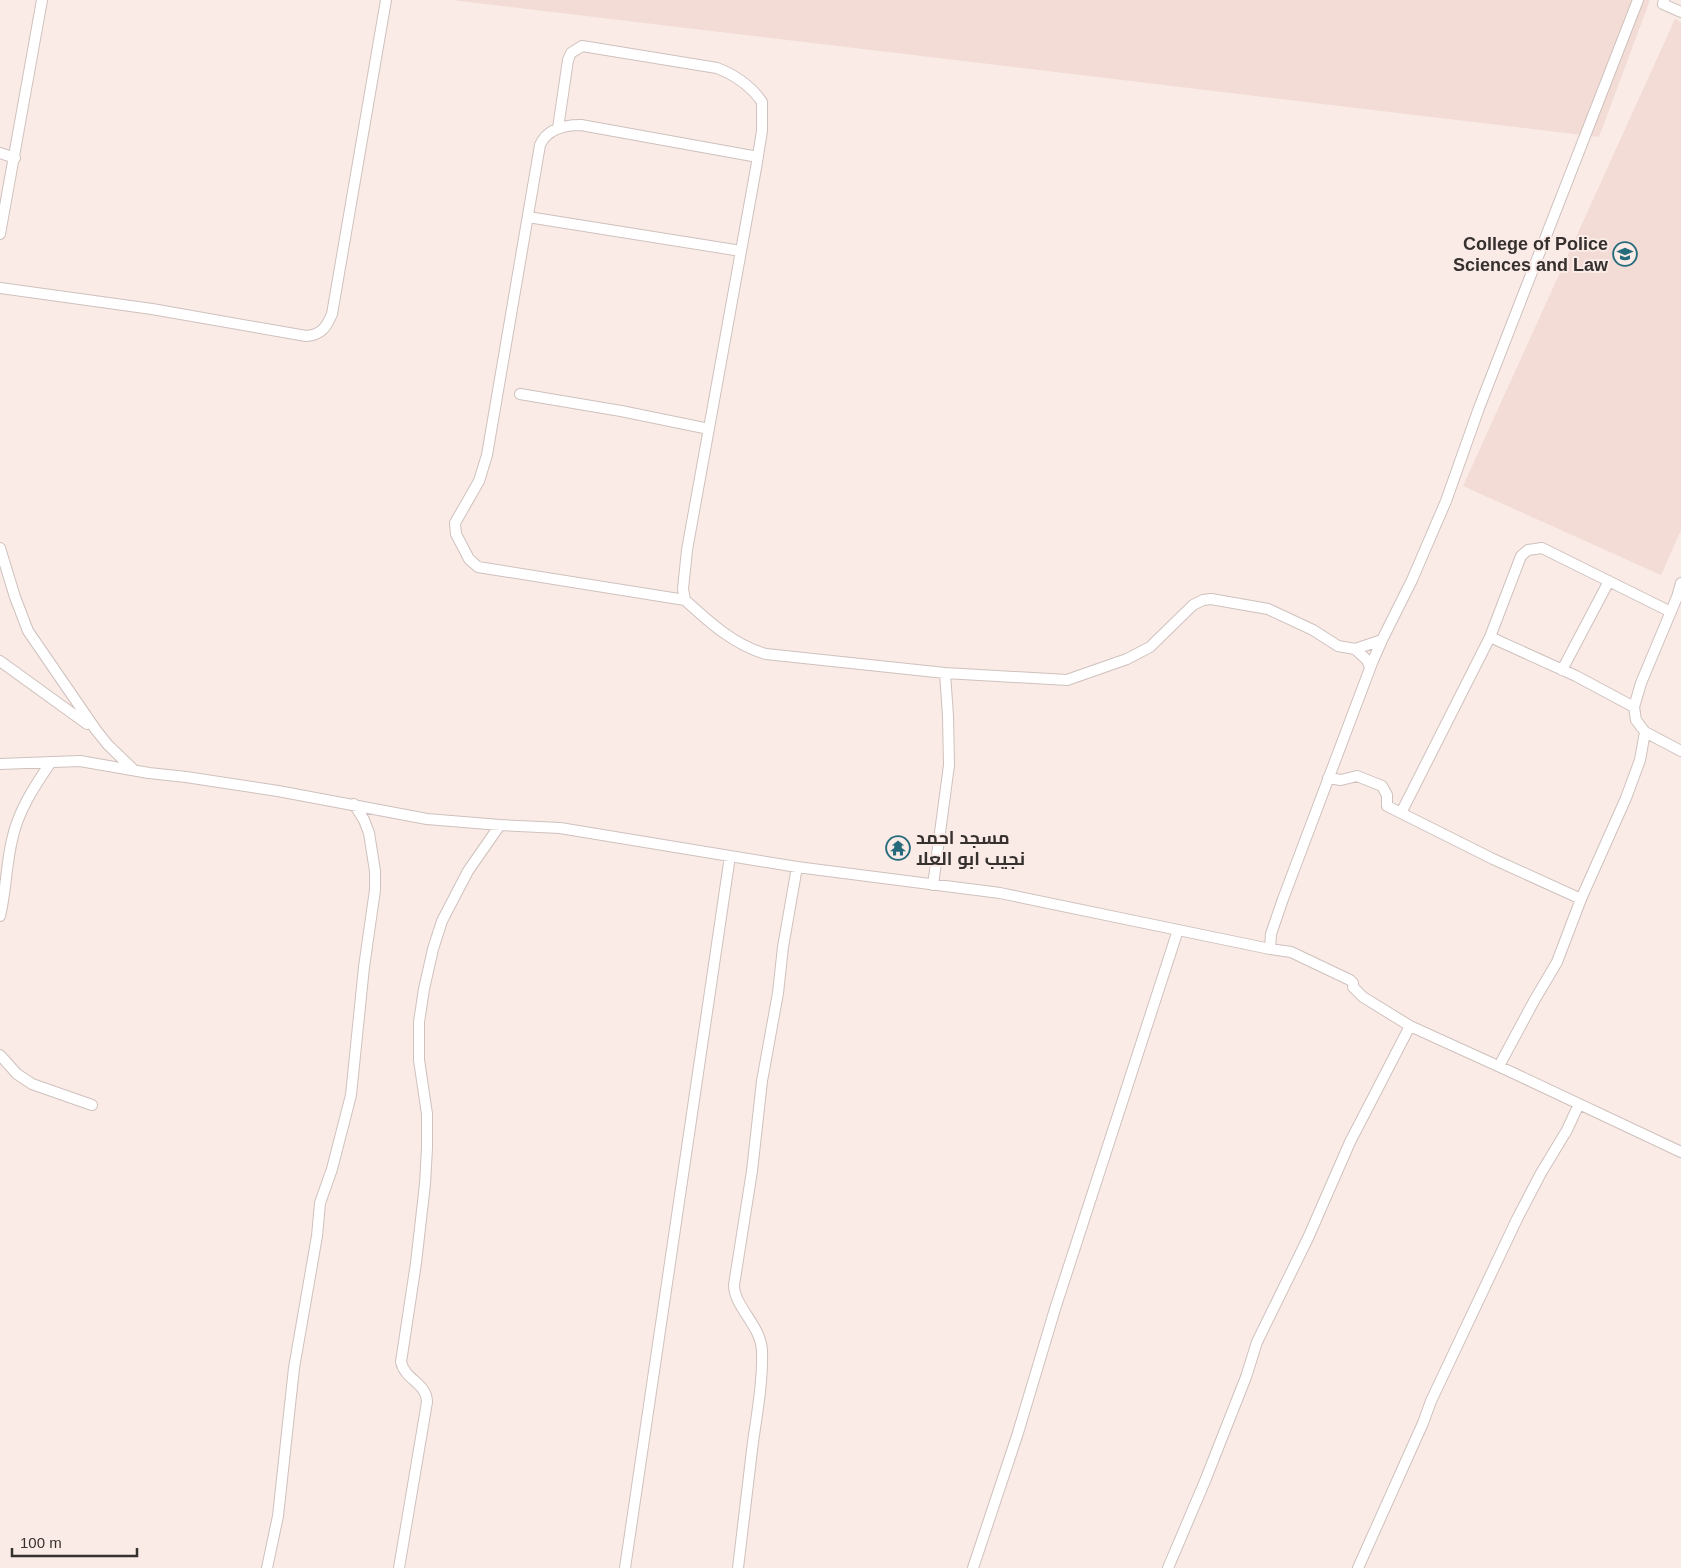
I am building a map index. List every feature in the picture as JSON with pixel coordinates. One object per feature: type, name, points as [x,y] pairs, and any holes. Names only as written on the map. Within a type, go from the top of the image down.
[{"type":"street","points":[[0,234],[42,0]]},
{"type":"street","points":[[0,288],[152,309],[306,336],[315,336],[321,332],[332,314],[386,0]]},
{"type":"street","points":[[1270,949],[1271,934],[1277,917],[1370,668],[1412,580],[1446,501],[1479,408],[1638,0]]},
{"type":"street","points":[[1664,0],[1663,4],[1681,12]]},
{"type":"street","points":[[558,128],[568,60],[571,53],[576,48],[582,46],[717,68],[729,73],[748,86],[762,102],[762,131],[758,157],[688,550],[682,589],[684,600]]},
{"type":"street","points":[[758,157],[581,125],[558,128],[546,135],[540,145],[487,455],[479,481],[454,523],[456,534],[469,559],[478,567],[684,600],[733,640],[750,650],[766,654],[945,673],[1067,680],[1082,676],[1127,659],[1150,647],[1193,605],[1203,600],[1211,599],[1268,609],[1313,630],[1338,646],[1355,649],[1382,640]]},
{"type":"street","points":[[0,153],[14,158]]},
{"type":"street","points":[[528,216],[741,251]]},
{"type":"street","points":[[520,394],[621,411],[710,429]]},
{"type":"street","points":[[0,548],[28,631],[96,730],[108,745],[134,770]]},
{"type":"street","points":[[1401,813],[1490,637],[1521,556],[1528,550],[1542,548],[1671,612]]},
{"type":"street","points":[[1562,670],[1609,582]]},
{"type":"street","points":[[1681,583],[1641,683],[1634,707],[1636,720],[1645,732],[1681,751]]},
{"type":"street","points":[[1490,637],[1562,670],[1634,707]]},
{"type":"street","points":[[1355,649],[1367,660],[1370,668]]},
{"type":"street","points":[[0,661],[96,730]]},
{"type":"street","points":[[933,885],[949,765],[949,724],[945,673]]},
{"type":"street","points":[[1499,1066],[1557,962],[1581,899],[1626,798],[1640,760],[1645,732]]},
{"type":"street","points":[[0,764],[80,761],[354,804],[395,814],[427,819],[560,828],[797,867],[1000,893],[1291,952],[1350,980],[1353,982],[1353,987],[1363,997],[1410,1026],[1681,1152]]},
{"type":"street","points":[[0,916],[12,840],[17,822],[24,804],[52,762]]},
{"type":"street","points":[[1328,778],[1341,780],[1357,776],[1382,786],[1388,795],[1387,806],[1493,859],[1581,899]]},
{"type":"street","points":[[267,1568],[278,1516],[294,1368],[318,1236],[320,1203],[332,1169],[351,1095],[364,966],[375,890],[375,871],[369,833],[364,820],[354,804]]},
{"type":"street","points":[[399,1568],[427,1402],[424,1388],[405,1372],[401,1362],[417,1253],[428,1148],[427,1114],[419,1060],[419,1022],[432,949],[442,921],[468,871],[500,825]]},
{"type":"street","points":[[625,1568],[730,856]]},
{"type":"street","points":[[738,1568],[759,1399],[762,1349],[759,1336],[751,1320],[736,1297],[734,1285],[754,1152],[762,1081],[778,993],[783,947],[797,867]]},
{"type":"street","points":[[973,1568],[1017,1436],[1058,1299],[1178,930]]},
{"type":"street","points":[[1168,1568],[1212,1464],[1258,1342],[1308,1238],[1350,1142],[1410,1026]]},
{"type":"street","points":[[0,1054],[17,1074],[32,1084],[92,1105]]},
{"type":"street","points":[[1358,1568],[1431,1401],[1489,1276],[1532,1190],[1567,1130],[1579,1104]]},
{"type":"shaded area","points":[[452,0],[1650,0],[1599,137]]},
{"type":"shaded area","name":"College of Police Sciences and Law","points":[[1675,19],[1681,22],[1681,530],[1661,575],[1463,486]]},
{"type":"place","name":"College of Police Sciences and Law","points":[[1625,254]]},
{"type":"place","name":"مسجد احمد نجيب ابو العلا","points":[[898,848]]}]
